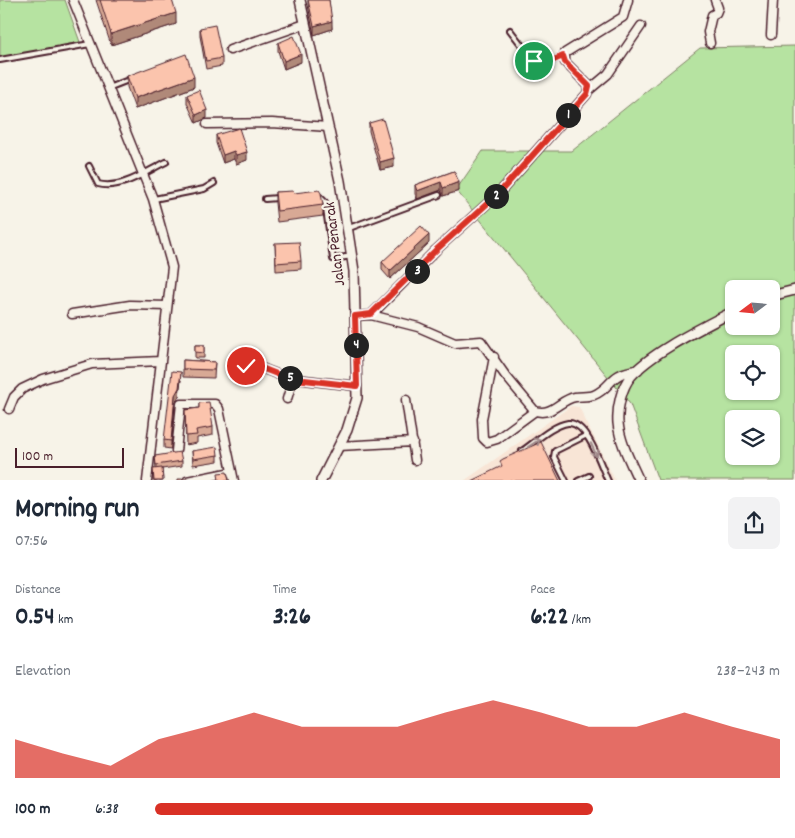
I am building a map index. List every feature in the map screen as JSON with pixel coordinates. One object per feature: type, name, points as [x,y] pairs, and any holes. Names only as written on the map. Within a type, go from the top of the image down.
[{"type":"street","points":[[73,0],[143,174],[172,267],[147,480]]},
{"type":"street","name":"Jalan Penarak","points":[[300,0],[349,228],[355,316],[357,386],[354,410],[339,446],[321,480]]},
{"type":"street","points":[[589,90],[589,86],[565,62],[563,56],[623,17],[628,0]]},
{"type":"street","points":[[710,43],[709,23],[712,15],[716,13],[718,8],[715,0]]},
{"type":"street","points":[[771,36],[773,0]]},
{"type":"street","points":[[230,50],[305,24]]},
{"type":"street","points":[[371,314],[436,250],[499,193],[589,90],[608,74],[641,26]]},
{"type":"street","points":[[207,124],[272,123],[328,127]]},
{"type":"street","points":[[780,294],[795,290]]},
{"type":"street","points":[[72,314],[130,305],[167,306]]},
{"type":"street","points":[[355,316],[371,314],[418,327],[455,343],[481,341],[535,411],[542,413],[551,411],[568,399],[594,395],[620,373],[638,370]]},
{"type":"street","points":[[639,480],[626,452],[618,424],[618,412],[624,388],[638,370],[704,327],[725,316]]},
{"type":"street","points":[[494,357],[482,419],[483,438],[487,442],[497,439],[535,411]]},
{"type":"street","points":[[9,409],[14,397],[22,389],[44,379],[92,364],[161,361]]},
{"type":"street","points":[[246,366],[264,369],[293,379],[357,386]]},
{"type":"street","points":[[286,399],[293,379]]},
{"type":"street","points":[[406,400],[415,460]]},
{"type":"street","points":[[176,451],[181,404],[215,404],[219,409],[234,480]]},
{"type":"street","points":[[339,446],[413,442]]},
{"type":"street","points":[[187,480],[232,472]]},
{"type":"lane","points":[[510,30],[534,61],[539,64],[563,56]]},
{"type":"lane","points":[[0,60],[90,44]]},
{"type":"lane","points":[[108,88],[134,78]]},
{"type":"lane","points":[[89,166],[98,184],[109,187],[143,174],[166,162]]},
{"type":"lane","points":[[152,199],[204,189],[214,183]]},
{"type":"lane","points":[[349,228],[439,195]]},
{"type":"lane","points":[[314,197],[320,197],[325,202],[333,259],[352,256]]},
{"type":"lane","points":[[266,199],[285,198]]},
{"type":"lane","points":[[519,454],[558,427],[569,423],[581,427],[587,435],[608,480]]},
{"type":"lane","points":[[566,480],[554,457],[555,451],[587,435]]},
{"type":"lane","points":[[578,480],[589,476]]},
{"type":"shaded area","points":[[571,406],[579,407],[615,480],[465,480]]},
{"type":"green space","points":[[0,0],[65,0],[80,42],[0,58]]},
{"type":"green space","points":[[795,46],[795,480],[658,480],[630,404],[456,190],[483,151],[572,151],[700,48]]},
{"type":"building","points":[[100,0],[172,0],[176,13],[111,34]]},
{"type":"building","points":[[308,0],[329,0],[332,21],[314,26]]},
{"type":"building","points":[[215,25],[222,58],[206,61],[200,28]]},
{"type":"building","points":[[294,36],[301,54],[284,61],[278,43]]},
{"type":"building","points":[[186,54],[194,77],[135,98],[127,76]]},
{"type":"building","points":[[199,90],[207,110],[196,115],[187,95]]},
{"type":"building","points":[[383,119],[394,158],[380,162],[369,123]]},
{"type":"building","points":[[239,128],[247,152],[236,155],[234,151],[223,155],[216,135]]},
{"type":"building","points":[[454,171],[459,182],[443,188],[441,182],[417,191],[415,185]]},
{"type":"building","points":[[319,190],[323,205],[277,211],[275,192],[293,191],[294,193]]},
{"type":"building","points":[[421,226],[429,235],[390,271],[382,262]]},
{"type":"building","points":[[299,242],[301,261],[276,263],[275,243]]},
{"type":"building","points":[[195,345],[204,345],[204,353],[195,352]]},
{"type":"building","points":[[183,360],[215,362],[214,370],[183,369]]},
{"type":"building","points":[[172,371],[181,372],[179,388],[175,395],[171,441],[164,440]]},
{"type":"building","points":[[209,402],[213,427],[196,430],[197,435],[186,436],[185,410],[199,408],[199,403]]},
{"type":"building","points":[[541,442],[560,480],[473,480],[502,466],[500,461]]},
{"type":"building","points":[[217,447],[218,455],[193,459],[192,451]]},
{"type":"building","points":[[180,452],[182,461],[156,465],[155,456]]},
{"type":"building","points":[[162,468],[163,480],[154,480],[153,469]]},
{"type":"building","points":[[227,472],[229,480],[219,480],[218,473]]},
{"type":"route","points":[[246,366],[264,369],[287,378],[357,386],[355,316],[371,314],[413,275],[436,250],[499,193],[587,94],[589,86],[565,62],[563,56],[539,64],[534,61]]}]
